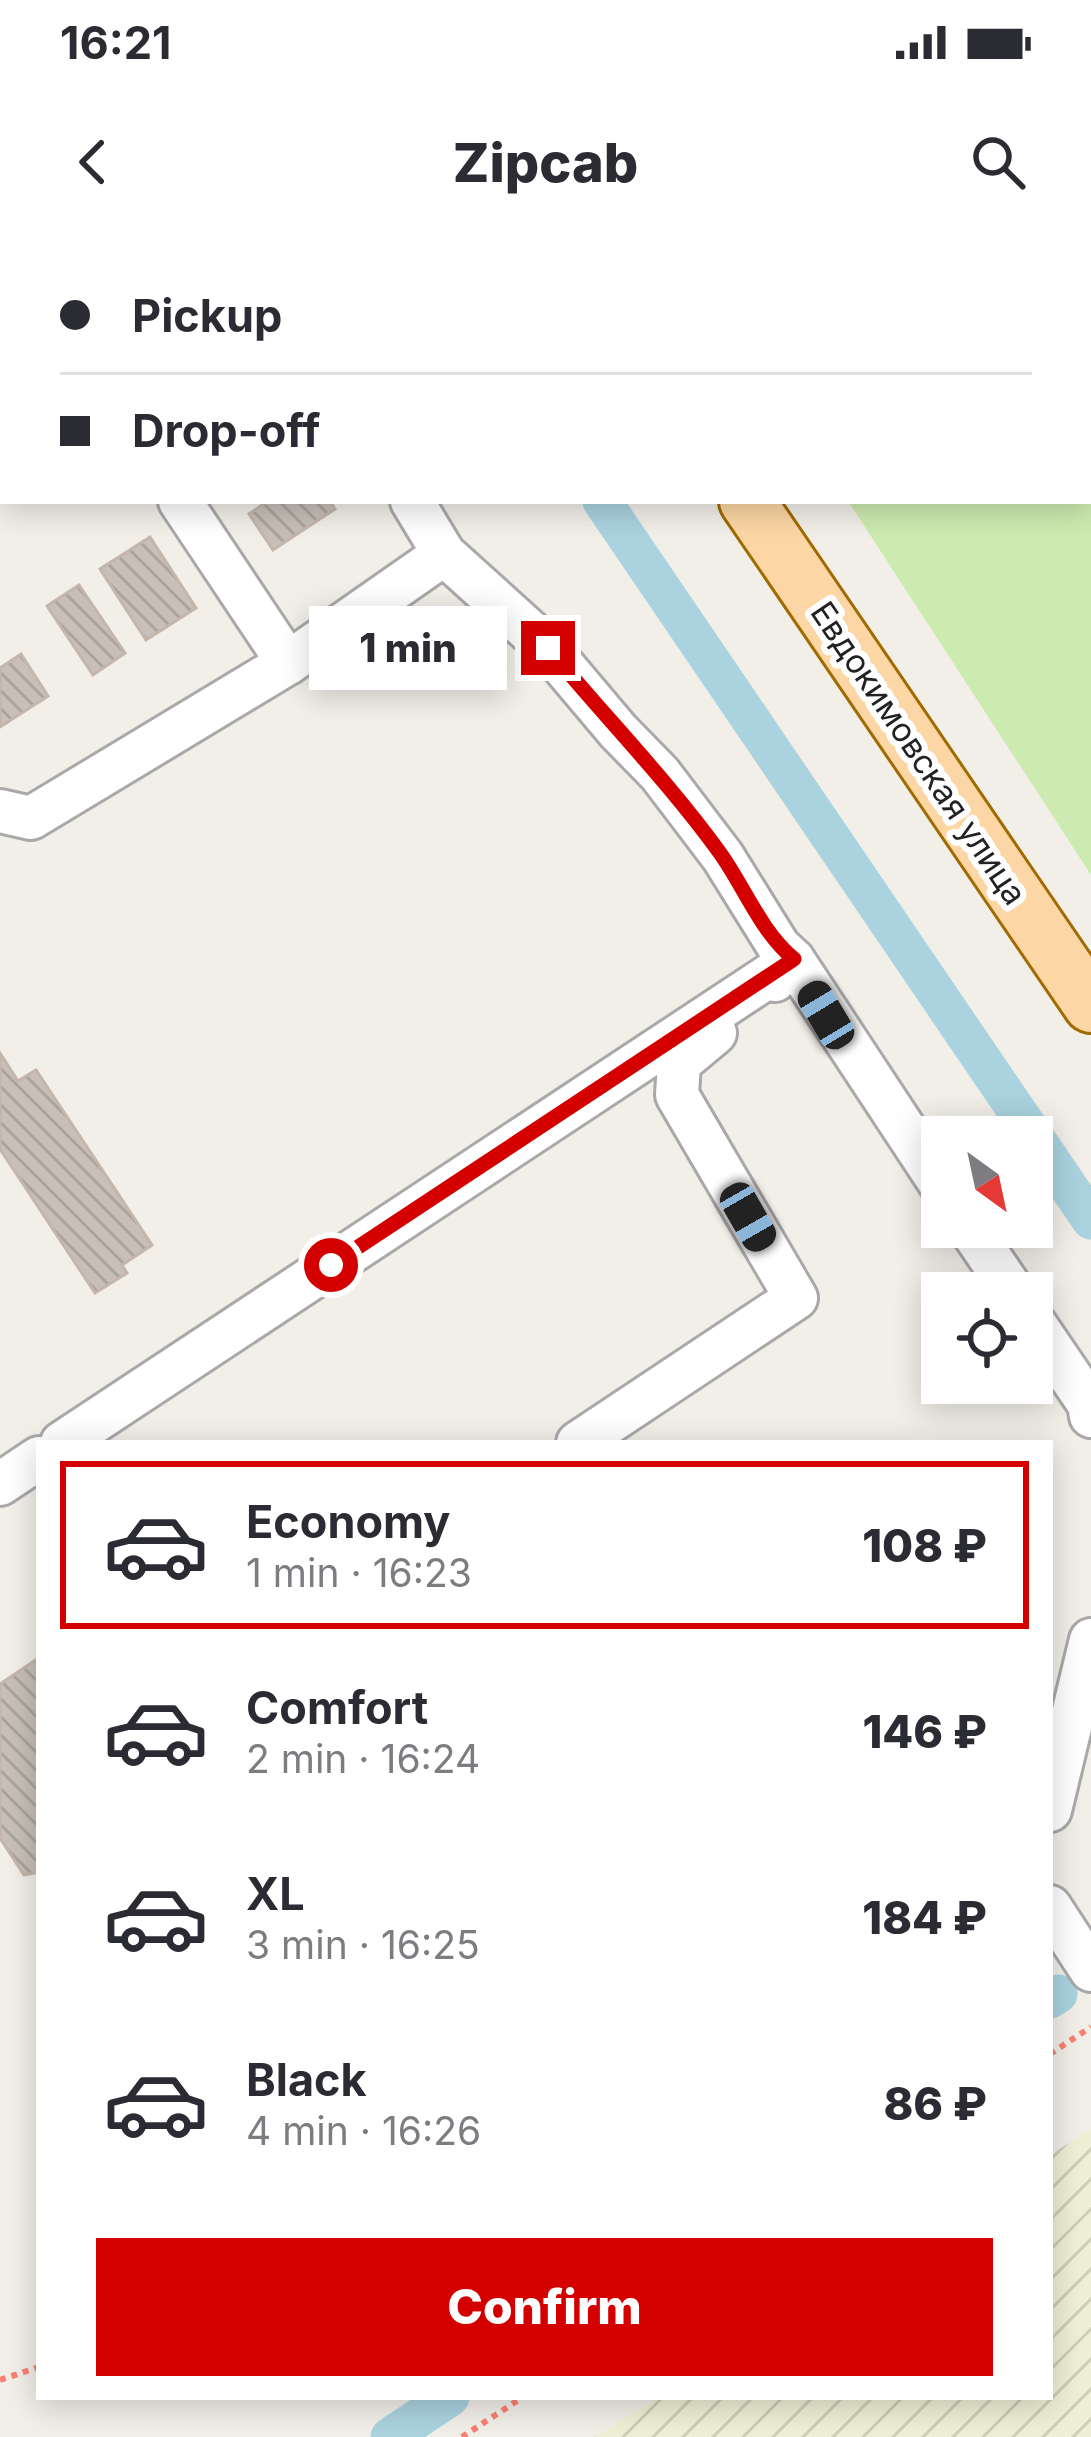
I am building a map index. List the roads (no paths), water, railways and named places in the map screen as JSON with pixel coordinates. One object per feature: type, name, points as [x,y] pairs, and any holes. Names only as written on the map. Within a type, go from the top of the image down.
[{"type":"main road","name":"Евдокимовская улица","points":[[749,504],[1085,985]]},
{"type":"street","points":[[182,504],[289,663]]},
{"type":"street","points":[[414,504],[444,554],[548,648],[660,774],[723,857],[779,947],[794,959],[921,1154]]},
{"type":"street","points":[[0,811],[32,818],[289,663],[444,554]]},
{"type":"street","points":[[67,1440],[794,959]]},
{"type":"street","points":[[583,1440],[796,1298],[677,1095],[679,1063],[764,992],[794,959]]},
{"type":"street","points":[[1053,1351],[1089,1404],[1091,1415]]},
{"type":"street","points":[[0,1484],[36,1460]]},
{"type":"street","points":[[1053,1798],[1091,1640]]},
{"type":"street","points":[[1053,1911],[1091,1970]]},
{"type":"waterway","points":[[604,504],[1091,1220]]},
{"type":"waterway","points":[[1053,1997],[1058,1994]]},
{"type":"waterway","points":[[390,2437],[446,2400]]}]
